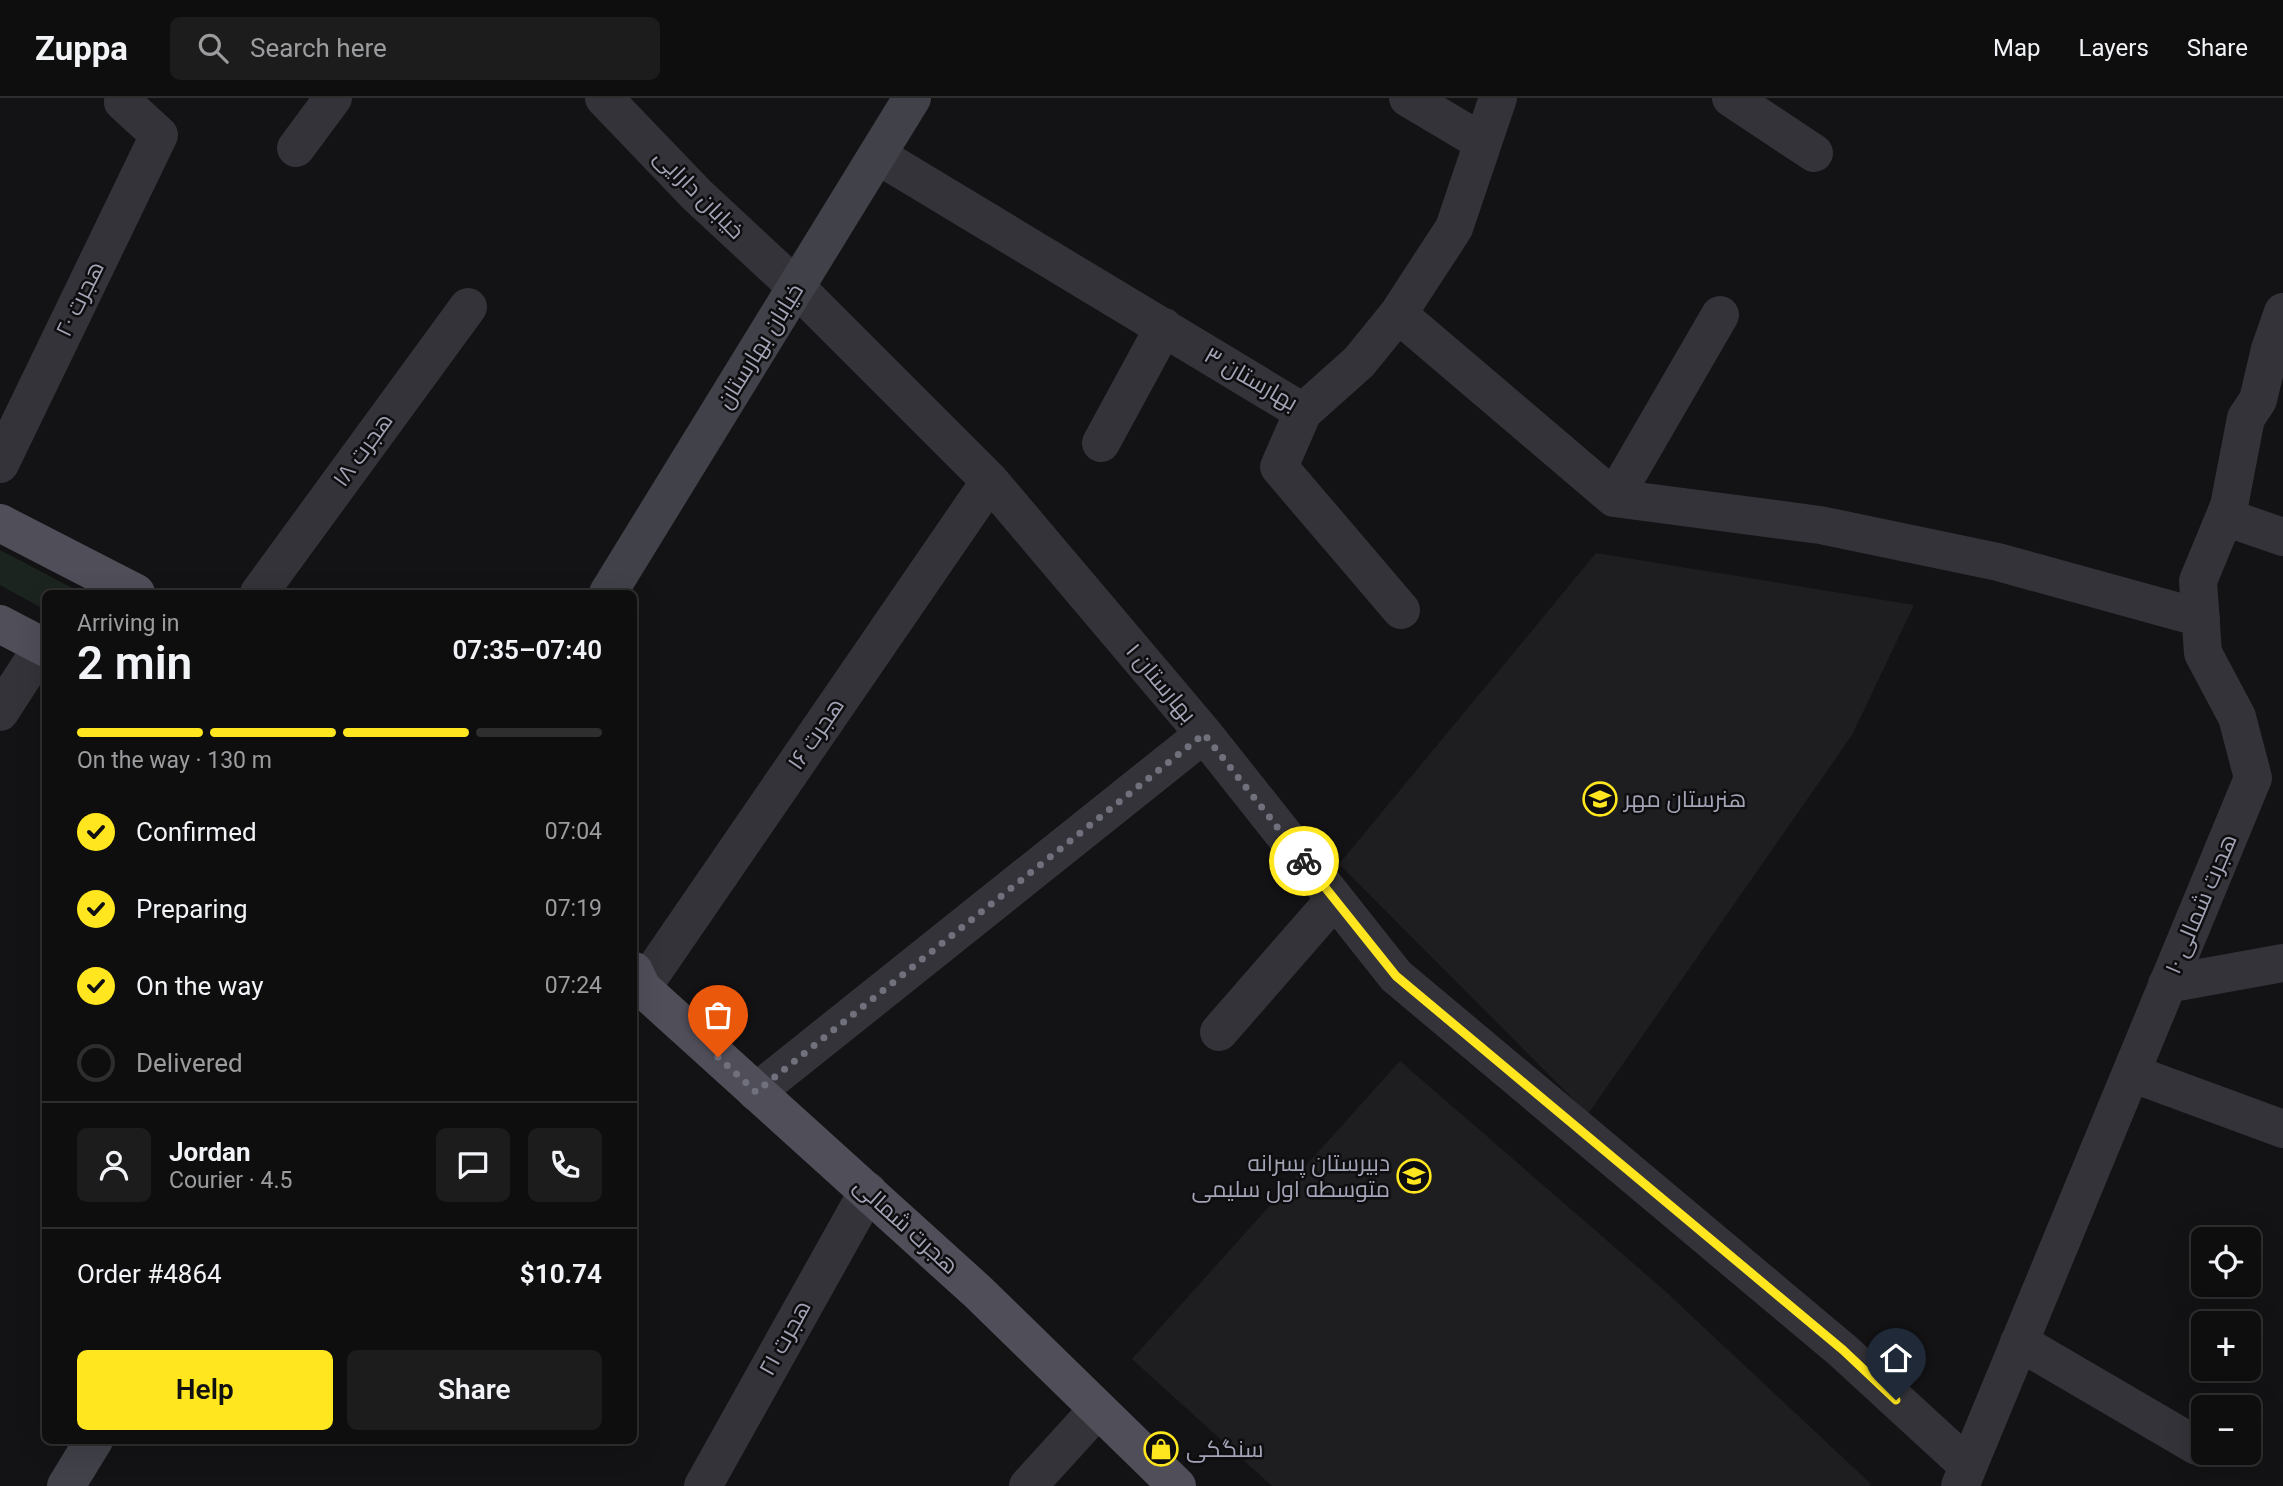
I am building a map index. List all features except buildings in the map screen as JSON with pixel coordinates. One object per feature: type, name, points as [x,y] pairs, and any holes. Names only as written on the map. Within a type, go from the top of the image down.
[{"type":"main road","name":"خیابان بهارستان","points":[[610,590],[912,98]]},
{"type":"main road","points":[[0,523],[130,590]]},
{"type":"main road","points":[[0,624],[42,646]]},
{"type":"main road","name":"هجرت شمالی","points":[[637,982],[978,1292],[1177,1486]]},
{"type":"main road","points":[[66,1486],[92,1444]]},
{"type":"street","name":"هجرت ۲۰","points":[[0,464],[159,135],[124,102],[124,98]]},
{"type":"street","points":[[296,148],[333,98]]},
{"type":"street","name":"خیابان دارایی","points":[[604,98],[697,195],[796,287]]},
{"type":"street","points":[[1408,98],[1482,142]]},
{"type":"street","name":"بهارستان ۳","points":[[877,156],[1303,412],[1359,362],[1398,314],[1454,228],[1498,98]]},
{"type":"street","points":[[1731,98],[1814,153]]},
{"type":"street","name":"بهارستان ۱","points":[[796,287],[990,481],[1204,734],[1396,976],[1843,1350],[1964,1475]]},
{"type":"street","name":"هجرت ۱۸","points":[[261,590],[468,307]]},
{"type":"street","name":"هجرت شمالی ۱۰","points":[[1964,1475],[2253,778],[2237,717],[2203,653],[2197,581],[2229,506],[2245,418],[2258,400],[2270,349],[2283,312]]},
{"type":"street","points":[[1398,314],[1614,498],[1848,531],[1998,562],[2200,618]]},
{"type":"street","points":[[1614,498],[1720,315]]},
{"type":"street","points":[[1101,443],[1164,327]]},
{"type":"street","points":[[1303,412],[1279,467],[1401,610]]},
{"type":"street","name":"هجرت ۱۶","points":[[637,980],[990,481]]},
{"type":"street","points":[[2225,517],[2283,537]]},
{"type":"street","points":[[0,712],[42,650]]},
{"type":"street","points":[[756,1092],[1204,734]]},
{"type":"street","points":[[1219,1032],[1335,899]]},
{"type":"street","points":[[2167,984],[2283,963]]},
{"type":"street","points":[[2131,1073],[2283,1129]]},
{"type":"street","name":"هجرت ۲۱","points":[[702,1486],[868,1191]]},
{"type":"street","points":[[2019,1342],[2191,1442]]},
{"type":"street","points":[[1028,1486],[1098,1409]]},
{"type":"shaded area","points":[[0,550],[76,590],[42,590],[42,608],[0,585]]},
{"type":"shaded area","name":"هنرستان مهر","points":[[1596,553],[1914,605],[1852,735],[1588,1114],[1339,864]]},
{"type":"shaded area","name":"دبیرستان پسرانه متوسطه اول سلیمی","points":[[1400,1061],[1664,1290],[1871,1484],[1272,1486],[1132,1359]]},
{"type":"way so far","points":[[718,1057],[756,1092],[1204,734],[1304,861]]},
{"type":"place","name":"هنرستان مهر","points":[[1600,799]]},
{"type":"place","name":"دبیرستان پسرانه متوسطه اول سلیمی","points":[[1414,1176]]},
{"type":"place","name":"سنگکی","points":[[1161,1449]]},
{"type":"route","points":[[1304,861],[1396,976],[1843,1350],[1896,1400]]}]
